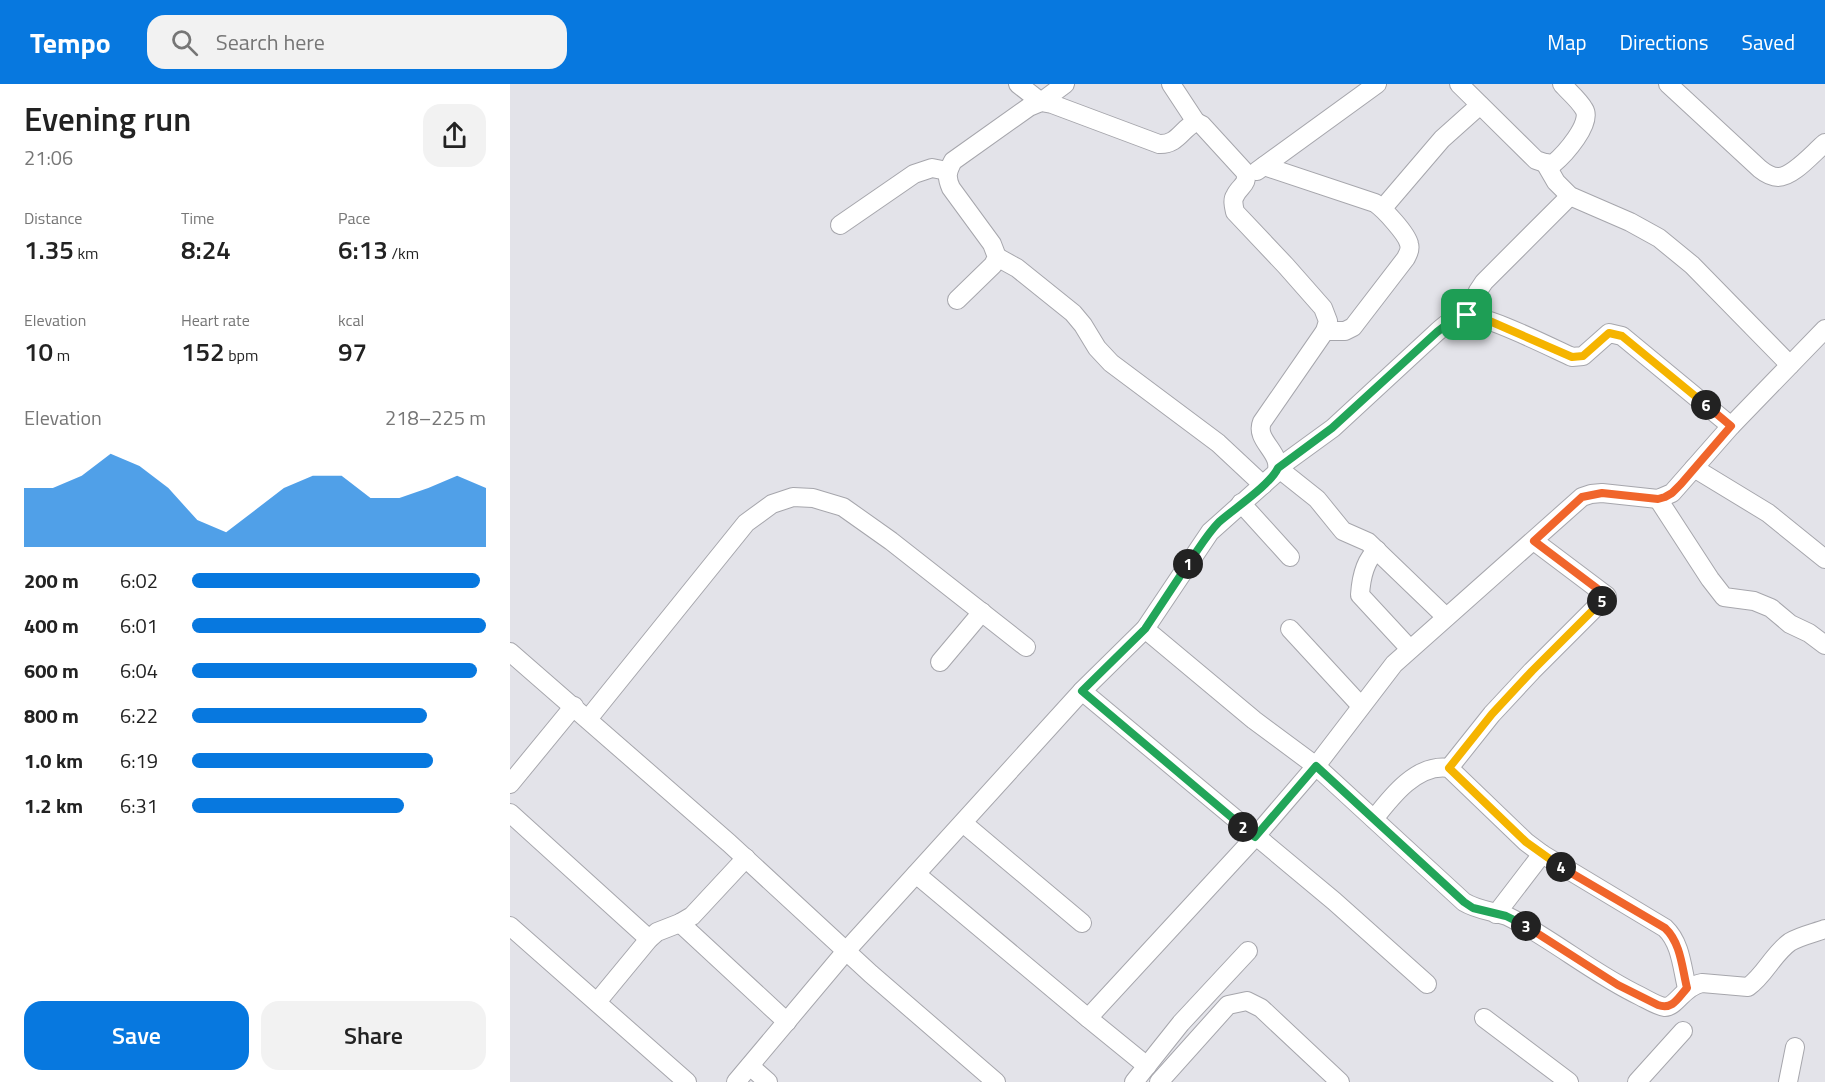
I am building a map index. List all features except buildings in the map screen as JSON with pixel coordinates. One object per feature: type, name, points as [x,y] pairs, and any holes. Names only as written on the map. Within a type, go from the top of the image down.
[{"type":"street","points":[[1018,84],[1041,102],[1160,144],[1172,142],[1196,122]]},
{"type":"street","points":[[1065,84],[953,161],[947,171],[947,179],[951,188],[992,244],[997,257],[1026,275],[1073,313],[1097,348],[1111,363],[1218,443],[1263,485]]},
{"type":"street","points":[[1172,84],[1196,122],[1206,129],[1245,172],[1247,178]]},
{"type":"street","points":[[1377,84],[1247,178],[1234,196],[1235,212],[1323,308],[1328,321],[1325,331],[1259,429],[1277,460],[1278,468],[1317,499],[1342,531],[1368,542],[1446,617]]},
{"type":"street","points":[[1459,84],[1536,160],[1553,164],[1562,156],[1584,126],[1587,117],[1585,109],[1562,84]]},
{"type":"street","points":[[1668,84],[1770,176],[1779,177],[1790,173],[1825,143]]},
{"type":"street","points":[[1383,208],[1442,138],[1480,105]]},
{"type":"street","points":[[1545,163],[1556,182],[1570,196],[1630,222],[1659,238],[1692,265],[1790,365]]},
{"type":"street","points":[[1264,166],[1375,203],[1383,208],[1409,242],[1410,248],[1406,258],[1353,327],[1346,331],[1325,331]]},
{"type":"street","points":[[840,225],[914,174],[932,168],[947,171]]},
{"type":"street","points":[[1467,315],[1484,282],[1570,196]]},
{"type":"street","points":[[957,300],[993,265],[997,257]]},
{"type":"street","points":[[736,1082],[846,951],[1082,691],[1145,629],[1210,532],[1276,473],[1278,468],[1332,428],[1455,318],[1467,315],[1485,319],[1572,357],[1583,356],[1609,333],[1622,336],[1731,426]]},
{"type":"street","points":[[1088,1018],[1255,837],[1316,766],[1394,664],[1410,649],[1582,497],[1602,493],[1658,499],[1672,493],[1731,426],[1825,329]]},
{"type":"street","points":[[1694,468],[1768,513],[1825,559]]},
{"type":"street","points":[[588,719],[746,522],[772,504],[792,497],[813,498],[843,507],[891,541],[1026,647]]},
{"type":"street","points":[[1658,499],[1724,597],[1754,601],[1771,608],[1790,624],[1809,633],[1825,645]]},
{"type":"street","points":[[1241,503],[1290,557]]},
{"type":"street","points":[[1449,768],[1492,714],[1607,596],[1534,541]]},
{"type":"street","points":[[1377,550],[1370,556],[1361,579],[1360,595],[1410,649]]},
{"type":"street","points":[[940,663],[981,612]]},
{"type":"street","points":[[1145,629],[1254,720],[1316,766],[1464,902],[1473,908],[1506,916],[1526,926],[1618,985],[1658,1005],[1663,1007],[1673,1005],[1687,988],[1702,983],[1748,987],[1792,941],[1825,929]]},
{"type":"street","points":[[1290,629],[1361,706]]},
{"type":"street","points":[[513,661],[574,706],[746,858],[846,951],[996,1082]]},
{"type":"street","points":[[1082,691],[1334,902],[1427,984]]},
{"type":"street","points":[[510,784],[574,706]]},
{"type":"street","points":[[1374,819],[1398,790],[1430,769],[1449,768],[1542,855],[1665,928],[1677,945],[1687,988]]},
{"type":"street","points":[[510,813],[649,939]]},
{"type":"street","points":[[963,823],[1082,922]]},
{"type":"street","points":[[1496,914],[1542,855]]},
{"type":"street","points":[[597,1002],[649,939],[657,932],[692,916],[746,858]]},
{"type":"street","points":[[916,874],[1147,1066]]},
{"type":"street","points":[[680,923],[787,1022]]},
{"type":"street","points":[[510,926],[687,1082]]},
{"type":"street","points":[[1134,1082],[1181,1023],[1248,951]]},
{"type":"street","points":[[1159,1082],[1228,1005],[1247,1001],[1261,1008],[1340,1082]]},
{"type":"street","points":[[1485,1018],[1569,1082]]},
{"type":"street","points":[[1637,1082],[1683,1031]]},
{"type":"street","points":[[1788,1082],[1795,1047]]},
{"type":"street","points":[[750,1066],[768,1082]]},
{"type":"route","points":[[1467,315],[1485,319],[1579,358],[1609,333],[1615,333],[1622,336],[1731,426],[1672,493],[1658,499],[1602,493],[1582,497],[1534,541],[1607,596],[1492,714],[1449,768],[1542,855],[1670,932],[1677,945],[1687,988],[1670,1006],[1658,1005],[1618,985],[1526,926],[1506,916],[1473,908],[1464,902],[1316,766],[1255,837],[1082,691],[1145,629],[1210,532],[1219,523],[1276,473],[1278,468],[1332,428],[1437,332],[1455,318],[1467,315]]}]
